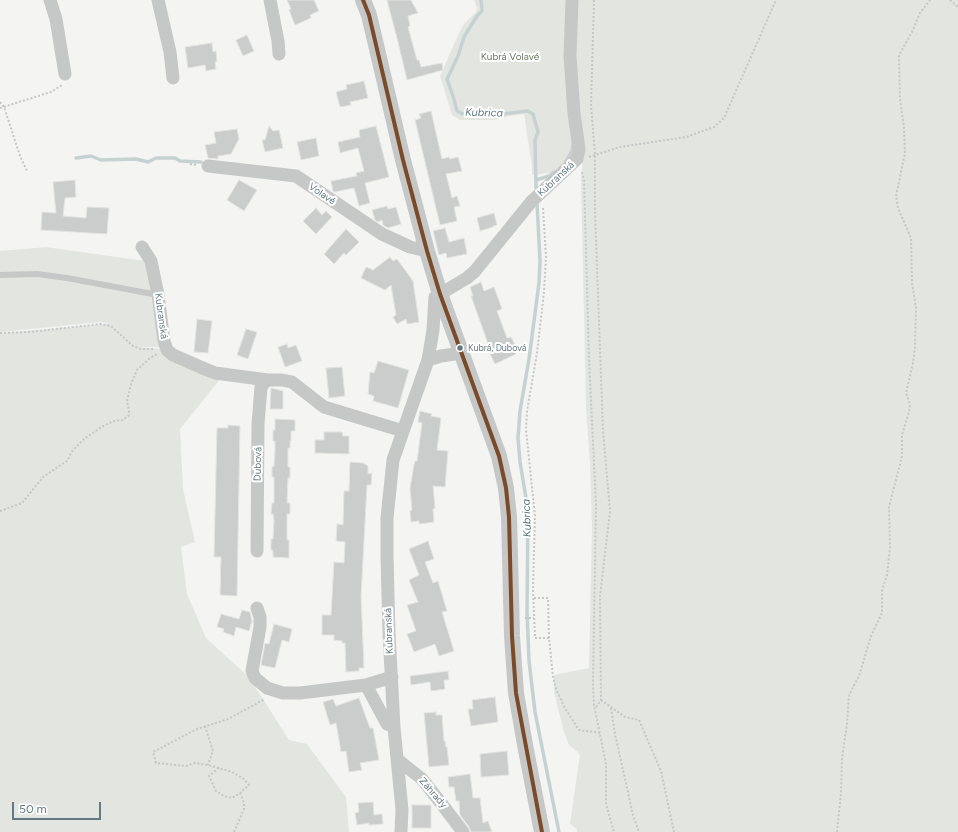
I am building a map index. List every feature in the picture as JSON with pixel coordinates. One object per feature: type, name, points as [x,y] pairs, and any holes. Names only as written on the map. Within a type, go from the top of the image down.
[{"type":"street","points":[[50,0],[56,19],[65,74]]},
{"type":"street","points":[[158,0],[170,52],[173,78]]},
{"type":"street","points":[[270,0],[278,40],[279,54]]},
{"type":"street","points":[[363,0],[369,15],[401,153],[427,251],[440,294],[499,456],[506,488],[509,517],[512,636],[516,693],[542,832]]},
{"type":"street","name":"Kubranská","points":[[401,832],[402,810],[394,727],[389,633],[387,518],[393,460],[428,360],[433,330],[435,297],[467,278],[475,271],[531,202],[577,159],[579,149],[574,113],[570,56],[572,0]]},
{"type":"street","name":"Volavé","points":[[208,166],[296,176],[382,234],[410,247],[427,251]]},
{"type":"street","name":"Kubranská","points":[[142,247],[151,261],[158,295],[164,341],[167,350],[173,355],[210,371],[268,380],[292,382],[324,407],[403,431]]},
{"type":"street","points":[[428,360],[441,356],[462,353]]},
{"type":"street","name":"Dubová","points":[[257,551],[258,424],[261,386],[268,380]]},
{"type":"street","points":[[257,608],[260,617],[252,671],[255,678],[261,684],[283,693],[366,685],[392,677]]},
{"type":"street","points":[[366,685],[387,724],[394,727]]},
{"type":"street","name":"Záhrady","points":[[398,760],[422,779],[463,832]]},
{"type":"lane","points":[[0,276],[37,274],[158,295]]},
{"type":"path","points":[[594,0],[591,105],[595,155],[595,212],[603,431],[610,511],[600,596],[602,700],[595,709]]},
{"type":"path","points":[[595,155],[620,147],[686,137],[714,127],[724,118],[776,0]]},
{"type":"path","points":[[837,832],[841,793],[842,758],[847,724],[849,695],[859,676],[871,636],[882,613],[882,590],[887,575],[890,548],[889,507],[902,456],[902,435],[910,404],[906,393],[913,363],[915,346],[914,331],[916,308],[912,283],[911,238],[898,208],[896,196],[905,153],[904,128],[900,98],[899,55],[912,32],[920,13],[930,0]]},
{"type":"path","points":[[950,0],[958,7]]},
{"type":"path","points":[[0,105],[4,106],[51,92],[62,85],[65,74]]},
{"type":"path","points":[[0,105],[4,106]]},
{"type":"path","points":[[4,106],[16,144],[27,171]]},
{"type":"path","points":[[577,159],[584,180],[589,351],[596,504],[592,685],[595,709],[606,764],[606,804],[614,832]]},
{"type":"path","points":[[543,191],[546,267],[538,346],[527,411],[526,430],[535,516],[535,638],[549,638]]},
{"type":"path","points":[[0,333],[30,332],[100,324],[111,326],[134,346],[141,349],[167,350]]},
{"type":"path","points":[[0,511],[22,504],[43,477],[67,461],[73,450],[84,439],[103,426],[114,421],[123,420],[129,416],[127,401],[131,384],[137,370],[150,358],[167,350]]},
{"type":"path","points":[[534,598],[548,598],[549,638],[553,677],[556,689],[565,708],[579,730],[600,732]]},
{"type":"path","points":[[520,618],[534,618]]},
{"type":"path","points":[[219,768],[209,776],[216,791],[224,796],[232,798],[240,793],[249,784],[244,779],[232,772],[208,764],[195,763],[186,766],[156,763],[154,752],[197,729],[228,719],[262,702],[275,691]]},
{"type":"path","points":[[602,700],[625,717],[639,720],[661,771],[674,832]]},
{"type":"path","points":[[611,708],[615,734],[638,832]]},
{"type":"path","points":[[205,726],[213,751],[208,764]]},
{"type":"path","points":[[234,832],[244,809],[244,803],[240,793]]},
{"type":"green space","name":"Kubrá Volavé","points":[[474,0],[569,0],[574,131],[572,159],[559,172],[532,175],[524,114],[494,120],[460,120],[452,115],[440,76],[464,24],[476,12],[477,8]]},
{"type":"green space","points":[[576,0],[958,0],[958,832],[577,832],[577,829],[570,824],[580,754],[569,745],[564,732],[554,692],[554,675],[589,668],[592,527],[590,463],[586,409],[581,179],[583,156],[574,76]]},
{"type":"green space","points":[[46,247],[145,261],[160,347],[138,347],[161,349],[221,378],[180,429],[183,489],[195,542],[181,547],[187,594],[206,638],[249,677],[289,740],[307,744],[346,797],[349,832],[0,832],[0,333],[109,324],[101,322],[0,332],[0,251]]},
{"type":"building","points":[[287,0],[314,0],[319,11],[310,15],[311,18],[295,25]]},
{"type":"building","points":[[387,0],[411,0],[418,13],[408,16],[410,26],[408,27],[417,60],[419,60],[421,67],[442,63],[443,70],[407,80]]},
{"type":"building","points":[[247,35],[254,51],[243,56],[236,40]]},
{"type":"building","points":[[212,43],[213,52],[216,51],[216,69],[206,71],[205,65],[188,68],[185,47]]},
{"type":"building","points":[[364,81],[368,98],[350,102],[351,105],[340,107],[336,92],[347,89],[346,85]]},
{"type":"building","points":[[431,111],[442,159],[458,157],[462,171],[446,174],[452,198],[457,196],[460,206],[454,207],[457,221],[440,225],[415,120],[421,118],[419,114]]},
{"type":"building","points":[[269,126],[273,131],[279,130],[283,148],[265,152],[262,140],[265,140]]},
{"type":"building","points":[[376,126],[389,177],[365,183],[370,203],[359,206],[354,188],[333,191],[331,181],[357,176],[356,173],[364,171],[358,148],[340,153],[338,142],[360,137],[359,130]]},
{"type":"building","points":[[237,129],[239,139],[231,154],[218,156],[218,159],[208,158],[205,145],[216,143],[214,132]]},
{"type":"building","points":[[316,138],[319,156],[301,160],[297,142]]},
{"type":"building","points":[[75,180],[76,197],[65,198],[63,216],[86,218],[87,207],[109,208],[107,234],[41,230],[42,212],[56,213],[53,182]]},
{"type":"building","points":[[239,180],[257,190],[244,211],[227,200]]},
{"type":"building","points":[[387,206],[388,209],[396,207],[401,224],[388,228],[383,225],[382,220],[378,222],[375,220],[372,210]]},
{"type":"building","points":[[316,208],[322,215],[326,211],[332,217],[316,234],[303,221]]},
{"type":"building","points":[[494,213],[497,225],[480,231],[477,218]]},
{"type":"building","points":[[445,228],[449,242],[464,238],[467,254],[447,258],[446,253],[439,255],[433,231]]},
{"type":"building","points":[[346,229],[359,242],[346,255],[344,253],[334,264],[324,254]]},
{"type":"building","points":[[390,257],[393,261],[397,259],[413,281],[419,322],[407,324],[406,319],[397,324],[393,317],[396,315],[391,285],[385,290],[361,278],[366,267],[373,270]]},
{"type":"building","points":[[481,282],[484,291],[494,287],[502,309],[497,311],[507,338],[511,337],[517,349],[515,350],[516,354],[495,364],[490,354],[491,353],[471,296],[473,296],[470,287]]},
{"type":"building","points":[[197,319],[212,321],[208,353],[194,352]]},
{"type":"building","points":[[246,329],[257,332],[248,359],[237,355]]},
{"type":"building","points":[[287,344],[288,348],[296,345],[302,361],[285,367],[278,347]]},
{"type":"building","points":[[378,361],[409,370],[398,408],[373,401],[374,396],[368,394],[370,372],[374,373]]},
{"type":"building","points":[[342,367],[345,396],[329,398],[326,368]]},
{"type":"building","points":[[271,388],[283,391],[283,409],[270,409]]},
{"type":"building","points":[[420,411],[432,414],[431,416],[441,418],[437,450],[448,451],[445,487],[433,486],[435,508],[433,509],[434,522],[419,524],[419,521],[411,522],[410,511],[412,510],[410,488],[415,461],[417,461],[422,423],[418,422]]},
{"type":"building","points":[[275,419],[295,420],[295,431],[291,431],[290,448],[288,448],[288,467],[290,467],[290,478],[288,478],[287,503],[290,503],[290,514],[287,514],[287,540],[289,540],[289,558],[273,557],[273,551],[271,550],[274,521],[273,514],[271,514],[272,503],[274,503],[274,477],[272,477],[272,467],[274,466],[275,451],[273,430],[275,430]]},
{"type":"building","points":[[228,425],[240,426],[237,596],[220,595],[221,557],[214,557],[217,428],[228,428]]},
{"type":"building","points":[[324,432],[342,432],[343,436],[349,436],[349,454],[315,453],[315,440],[324,440]]},
{"type":"building","points":[[350,462],[363,463],[368,466],[368,474],[372,473],[371,485],[367,485],[361,596],[364,668],[359,668],[359,671],[346,672],[345,643],[334,640],[334,635],[322,635],[322,615],[331,615],[334,562],[344,563],[345,542],[336,541],[337,524],[343,525],[344,491],[349,491]]},
{"type":"building","points":[[428,541],[434,559],[425,562],[433,583],[438,581],[447,611],[442,612],[454,651],[439,656],[435,644],[414,652],[407,634],[416,631],[407,605],[418,602],[409,580],[419,575],[409,549]]},
{"type":"building","points":[[242,610],[250,612],[252,621],[249,631],[236,627],[234,636],[223,632],[224,629],[217,627],[221,614],[239,619]]},
{"type":"building","points":[[274,624],[292,629],[289,642],[282,640],[275,668],[261,665],[265,643],[269,644]]},
{"type":"building","points":[[448,671],[449,680],[444,680],[445,689],[431,691],[430,682],[411,685],[410,676]]},
{"type":"building","points":[[495,697],[498,722],[471,726],[468,709],[473,709],[472,700]]},
{"type":"building","points":[[359,698],[370,728],[373,728],[379,760],[360,763],[362,770],[349,772],[346,751],[341,752],[336,723],[330,725],[323,702],[333,699],[336,706]]},
{"type":"building","points":[[436,712],[436,715],[442,715],[444,741],[447,747],[449,765],[429,767],[424,713]]},
{"type":"building","points":[[507,751],[509,775],[481,777],[480,754]]},
{"type":"building","points":[[470,774],[473,798],[480,798],[483,823],[488,821],[492,832],[471,832],[460,815],[459,801],[456,801],[454,787],[449,787],[448,777]]},
{"type":"building","points":[[373,802],[374,815],[382,814],[383,824],[369,825],[369,823],[357,825],[355,813],[359,812],[358,803]]},
{"type":"building","points":[[412,805],[431,805],[431,828],[412,828]]},
{"type":"waterway","name":"Kubrica","points":[[481,0],[482,11],[477,16],[464,37],[458,56],[447,79],[457,111],[463,114],[502,114],[528,111],[533,114],[538,132],[535,140],[536,188]]},
{"type":"waterway","points":[[566,161],[572,151],[573,145]]},
{"type":"waterway","points":[[76,158],[91,156],[101,160],[136,159],[148,162],[156,158],[175,158],[180,161],[201,162]]},
{"type":"waterway","points":[[536,180],[549,176],[554,172]]},
{"type":"waterway","name":"Kubrica","points":[[537,203],[540,261],[539,283],[529,359],[520,411],[518,438],[520,462],[528,510],[527,612],[529,661],[535,712],[559,832]]},
{"type":"transit line","points":[[363,0],[369,15],[403,160],[427,251],[440,294],[499,456],[506,488],[509,517],[512,636],[516,693],[542,832]]},
{"type":"place","name":"Kubrá, Dubová","points":[[460,348]]}]
